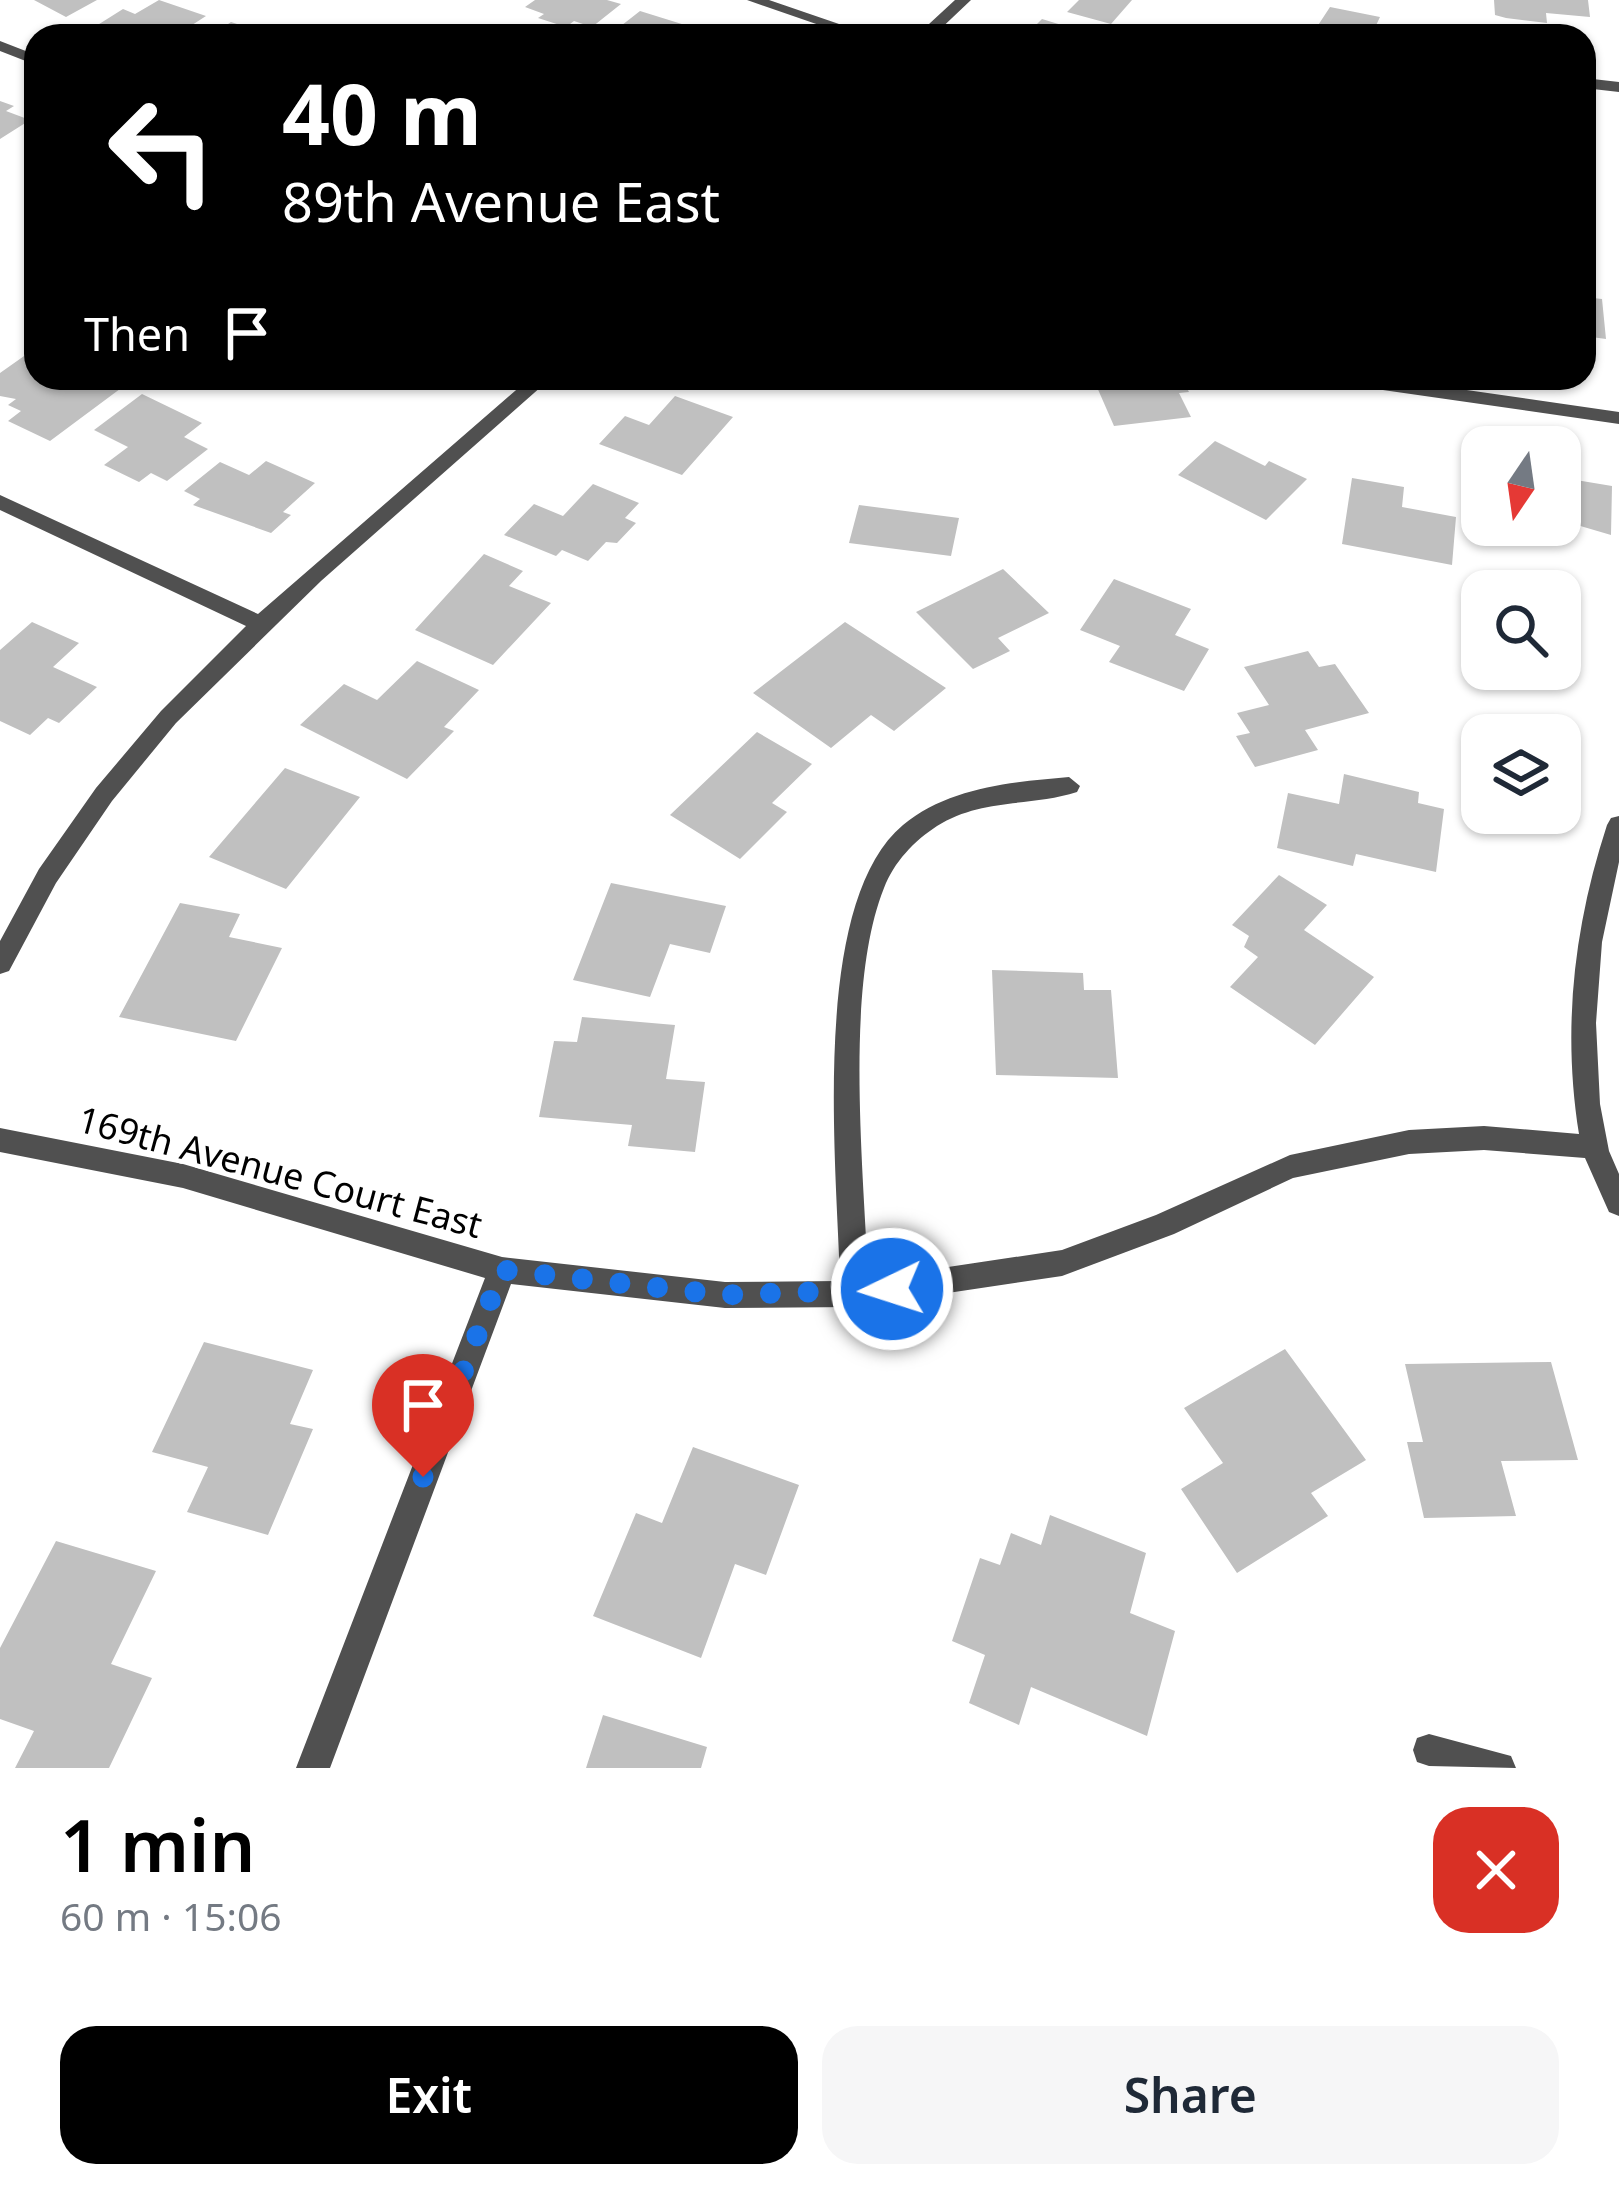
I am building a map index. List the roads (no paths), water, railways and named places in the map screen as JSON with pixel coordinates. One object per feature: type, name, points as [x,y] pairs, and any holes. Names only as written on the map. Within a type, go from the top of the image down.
[{"type":"street","points":[[754,0],[829,24]]},
{"type":"street","points":[[937,24],[964,0]]},
{"type":"street","points":[[0,964],[64,844],[105,792],[262,625],[528,390]]},
{"type":"street","points":[[1424,390],[1619,418]]},
{"type":"street","points":[[0,502],[262,625]]},
{"type":"street","points":[[854,1294],[854,957],[870,886],[893,849],[962,800],[996,791],[1069,786]]},
{"type":"street","points":[[1619,825],[1595,905],[1586,983],[1584,1066],[1594,1147],[1619,1202]]},
{"type":"street","name":"169th Avenue Court East","points":[[0,1140],[183,1176],[502,1270],[724,1295],[854,1294],[1062,1263],[1290,1167],[1408,1142],[1484,1138],[1594,1147]]},
{"type":"street","points":[[313,1768],[502,1270]]},
{"type":"street","points":[[1429,1750],[1499,1768]]}]
